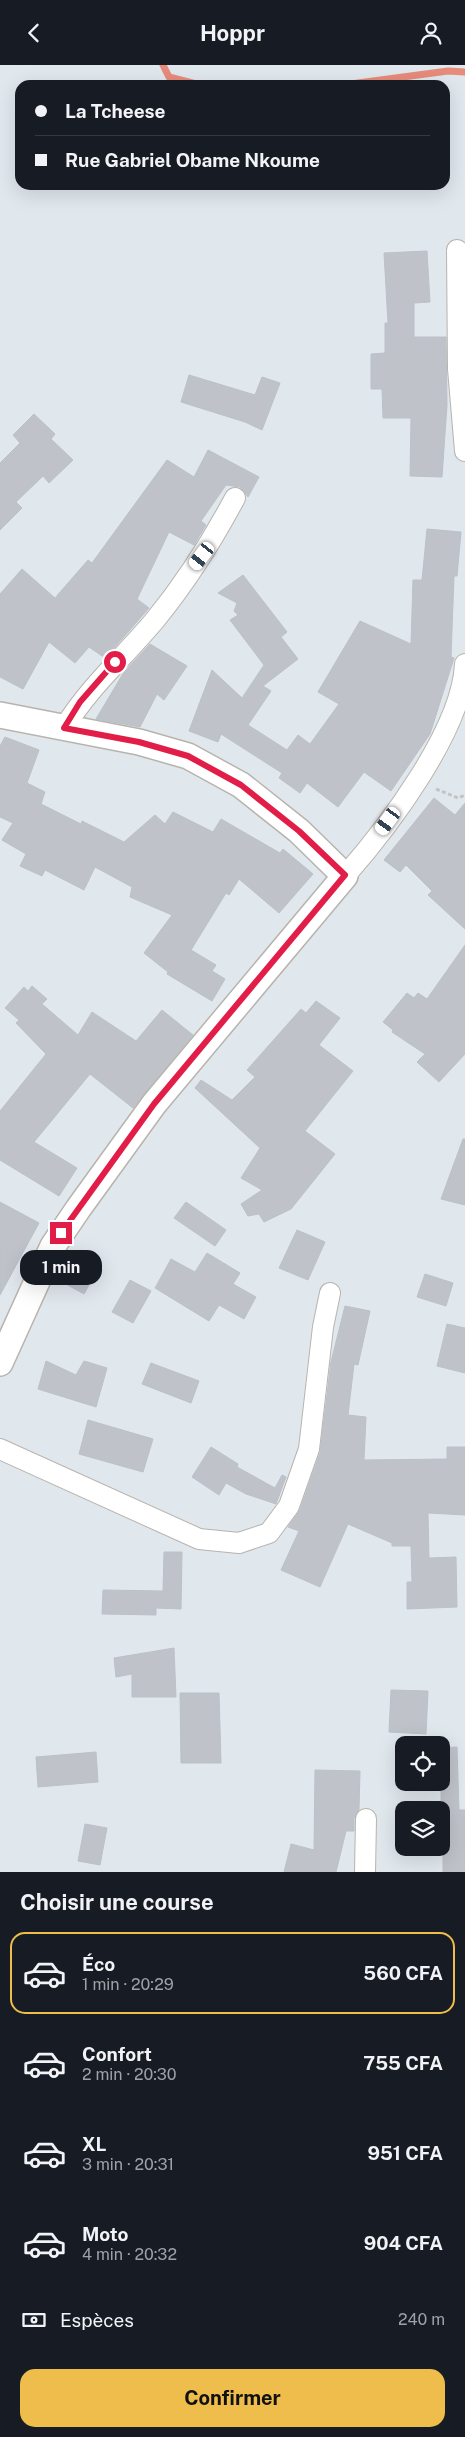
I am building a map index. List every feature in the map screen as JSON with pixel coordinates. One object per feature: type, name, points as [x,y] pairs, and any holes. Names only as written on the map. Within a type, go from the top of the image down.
[{"type":"street","points":[[457,250],[458,369],[465,451]]},
{"type":"street","points":[[64,728],[91,689],[154,620],[202,556],[235,498]]},
{"type":"street","points":[[0,1363],[53,1246],[78,1209],[154,1104],[363,855],[419,778],[437,746],[453,709],[462,684],[465,664]]},
{"type":"street","points":[[0,715],[139,742],[188,756],[241,785],[299,831],[345,875]]},
{"type":"street","points":[[0,1449],[199,1539],[239,1543],[270,1533],[289,1506],[309,1449],[323,1327],[330,1293]]},
{"type":"street","points":[[365,1872],[366,1819]]},
{"type":"path","points":[[419,778],[450,796],[458,798],[465,795]]},
{"type":"building","points":[[427,251],[430,302],[414,303],[414,337],[446,337],[447,405],[442,477],[410,476],[411,418],[383,418],[382,389],[371,389],[371,354],[385,353],[385,323],[388,323],[384,253]]},
{"type":"building","points":[[189,375],[255,395],[262,377],[280,383],[262,430],[245,422],[181,402]]},
{"type":"building","points":[[34,414],[55,434],[51,439],[73,460],[49,483],[43,476],[16,502],[22,508],[0,530],[0,463],[20,443],[13,435]]},
{"type":"building","points":[[208,450],[259,477],[248,497],[240,487],[226,485],[201,521],[206,525],[194,545],[169,532],[137,599],[149,608],[105,658],[89,647],[75,663],[49,642],[23,689],[0,677],[0,594],[22,569],[55,598],[88,560],[92,563],[167,460],[194,477]]},
{"type":"building","points":[[427,529],[461,532],[457,576],[454,576],[451,657],[454,658],[430,734],[391,791],[364,772],[338,807],[307,783],[300,793],[279,778],[282,773],[221,734],[218,742],[189,731],[212,670],[242,698],[264,665],[230,620],[238,615],[234,611],[237,603],[218,593],[243,575],[287,632],[281,637],[298,659],[263,686],[271,691],[248,725],[287,750],[298,735],[310,744],[339,704],[318,692],[360,621],[411,644],[413,580],[422,580]]},
{"type":"building","points":[[150,644],[187,666],[164,700],[157,694],[140,727],[96,719],[124,672]]},
{"type":"building","points":[[5,737],[39,750],[27,783],[45,792],[41,804],[81,824],[82,821],[124,842],[155,815],[165,824],[173,812],[213,832],[221,819],[280,853],[283,849],[313,874],[279,913],[239,879],[229,895],[226,893],[191,950],[216,965],[212,971],[225,979],[212,1001],[167,974],[168,972],[144,953],[172,915],[130,897],[132,887],[95,867],[84,890],[45,870],[42,876],[20,866],[26,854],[2,840],[13,823],[0,817],[0,746]]},
{"type":"building","points":[[434,798],[455,815],[465,803],[465,929],[428,895],[432,891],[406,865],[400,872],[384,860]]},
{"type":"building","points":[[465,945],[465,1054],[439,1082],[417,1062],[425,1054],[392,1032],[393,1030],[383,1022],[407,993],[414,998],[418,993],[427,999]]},
{"type":"building","points":[[32,986],[47,999],[42,1004],[78,1035],[92,1012],[136,1041],[162,1010],[193,1035],[133,1108],[90,1074],[34,1142],[77,1168],[59,1196],[0,1160],[0,1111],[46,1054],[16,1023],[19,1020],[5,1008],[24,987],[28,991]]},
{"type":"building","points":[[316,1001],[340,1018],[319,1045],[353,1071],[305,1131],[335,1154],[291,1209],[264,1222],[259,1214],[248,1216],[241,1204],[262,1190],[241,1178],[260,1148],[195,1088],[201,1080],[232,1100],[255,1077],[247,1070],[301,1009],[306,1013]]},
{"type":"building","points":[[463,1139],[465,1139],[465,1205],[441,1199]]},
{"type":"building","points":[[0,1202],[39,1223],[0,1295]]},
{"type":"building","points":[[186,1202],[226,1230],[215,1246],[174,1218]]},
{"type":"building","points":[[297,1230],[325,1242],[308,1280],[279,1268]]},
{"type":"building","points":[[69,1251],[99,1267],[84,1294],[55,1278]]},
{"type":"building","points":[[207,1253],[240,1273],[233,1284],[256,1297],[244,1319],[219,1305],[209,1321],[155,1288],[171,1259],[195,1272]]},
{"type":"building","points":[[425,1274],[453,1283],[446,1306],[417,1297]]},
{"type":"building","points":[[130,1280],[151,1291],[133,1323],[112,1312]]},
{"type":"building","points":[[345,1306],[370,1311],[358,1365],[354,1364],[348,1415],[366,1417],[364,1460],[447,1459],[447,1447],[465,1447],[465,1515],[428,1513],[429,1558],[456,1557],[457,1607],[407,1609],[407,1582],[412,1582],[411,1546],[392,1546],[392,1543],[348,1524],[320,1587],[281,1570],[299,1531],[288,1527],[300,1510],[320,1453],[331,1362]]},
{"type":"building","points":[[447,1324],[465,1328],[465,1373],[437,1366]]},
{"type":"building","points":[[46,1361],[76,1375],[84,1361],[107,1368],[96,1407],[38,1389]]},
{"type":"building","points":[[151,1363],[199,1381],[191,1403],[142,1384]]},
{"type":"building","points":[[88,1420],[153,1439],[143,1472],[79,1454]]},
{"type":"building","points":[[211,1447],[238,1464],[237,1467],[275,1488],[282,1475],[286,1477],[276,1504],[246,1494],[226,1483],[219,1495],[192,1477]]},
{"type":"building","points":[[164,1552],[182,1552],[181,1609],[156,1608],[156,1615],[102,1614],[103,1590],[163,1591]]},
{"type":"building","points":[[174,1648],[176,1697],[132,1697],[132,1674],[116,1677],[114,1658]]},
{"type":"building","points":[[391,1690],[428,1691],[426,1734],[389,1732]]},
{"type":"building","points":[[180,1693],[219,1693],[221,1763],[181,1763]]},
{"type":"building","points":[[450,1747],[457,1747],[459,1810],[465,1810],[465,1872],[443,1872],[443,1856],[450,1856],[450,1801],[441,1801],[441,1791],[450,1791]]},
{"type":"building","points":[[96,1752],[98,1782],[38,1787],[36,1757]]},
{"type":"building","points":[[315,1770],[360,1771],[359,1810],[354,1818],[354,1831],[346,1831],[336,1872],[284,1872],[291,1844],[314,1850]]},
{"type":"building","points":[[85,1824],[107,1828],[100,1865],[78,1861]]},
{"type":"waterway","points":[[163,65],[169,77],[181,80]]},
{"type":"waterway","points":[[380,80],[448,71],[465,72]]},
{"type":"route","points":[[61,1233],[154,1104],[322,905],[345,875],[299,831],[241,785],[188,756],[139,742],[64,728],[80,702],[115,662]]}]
